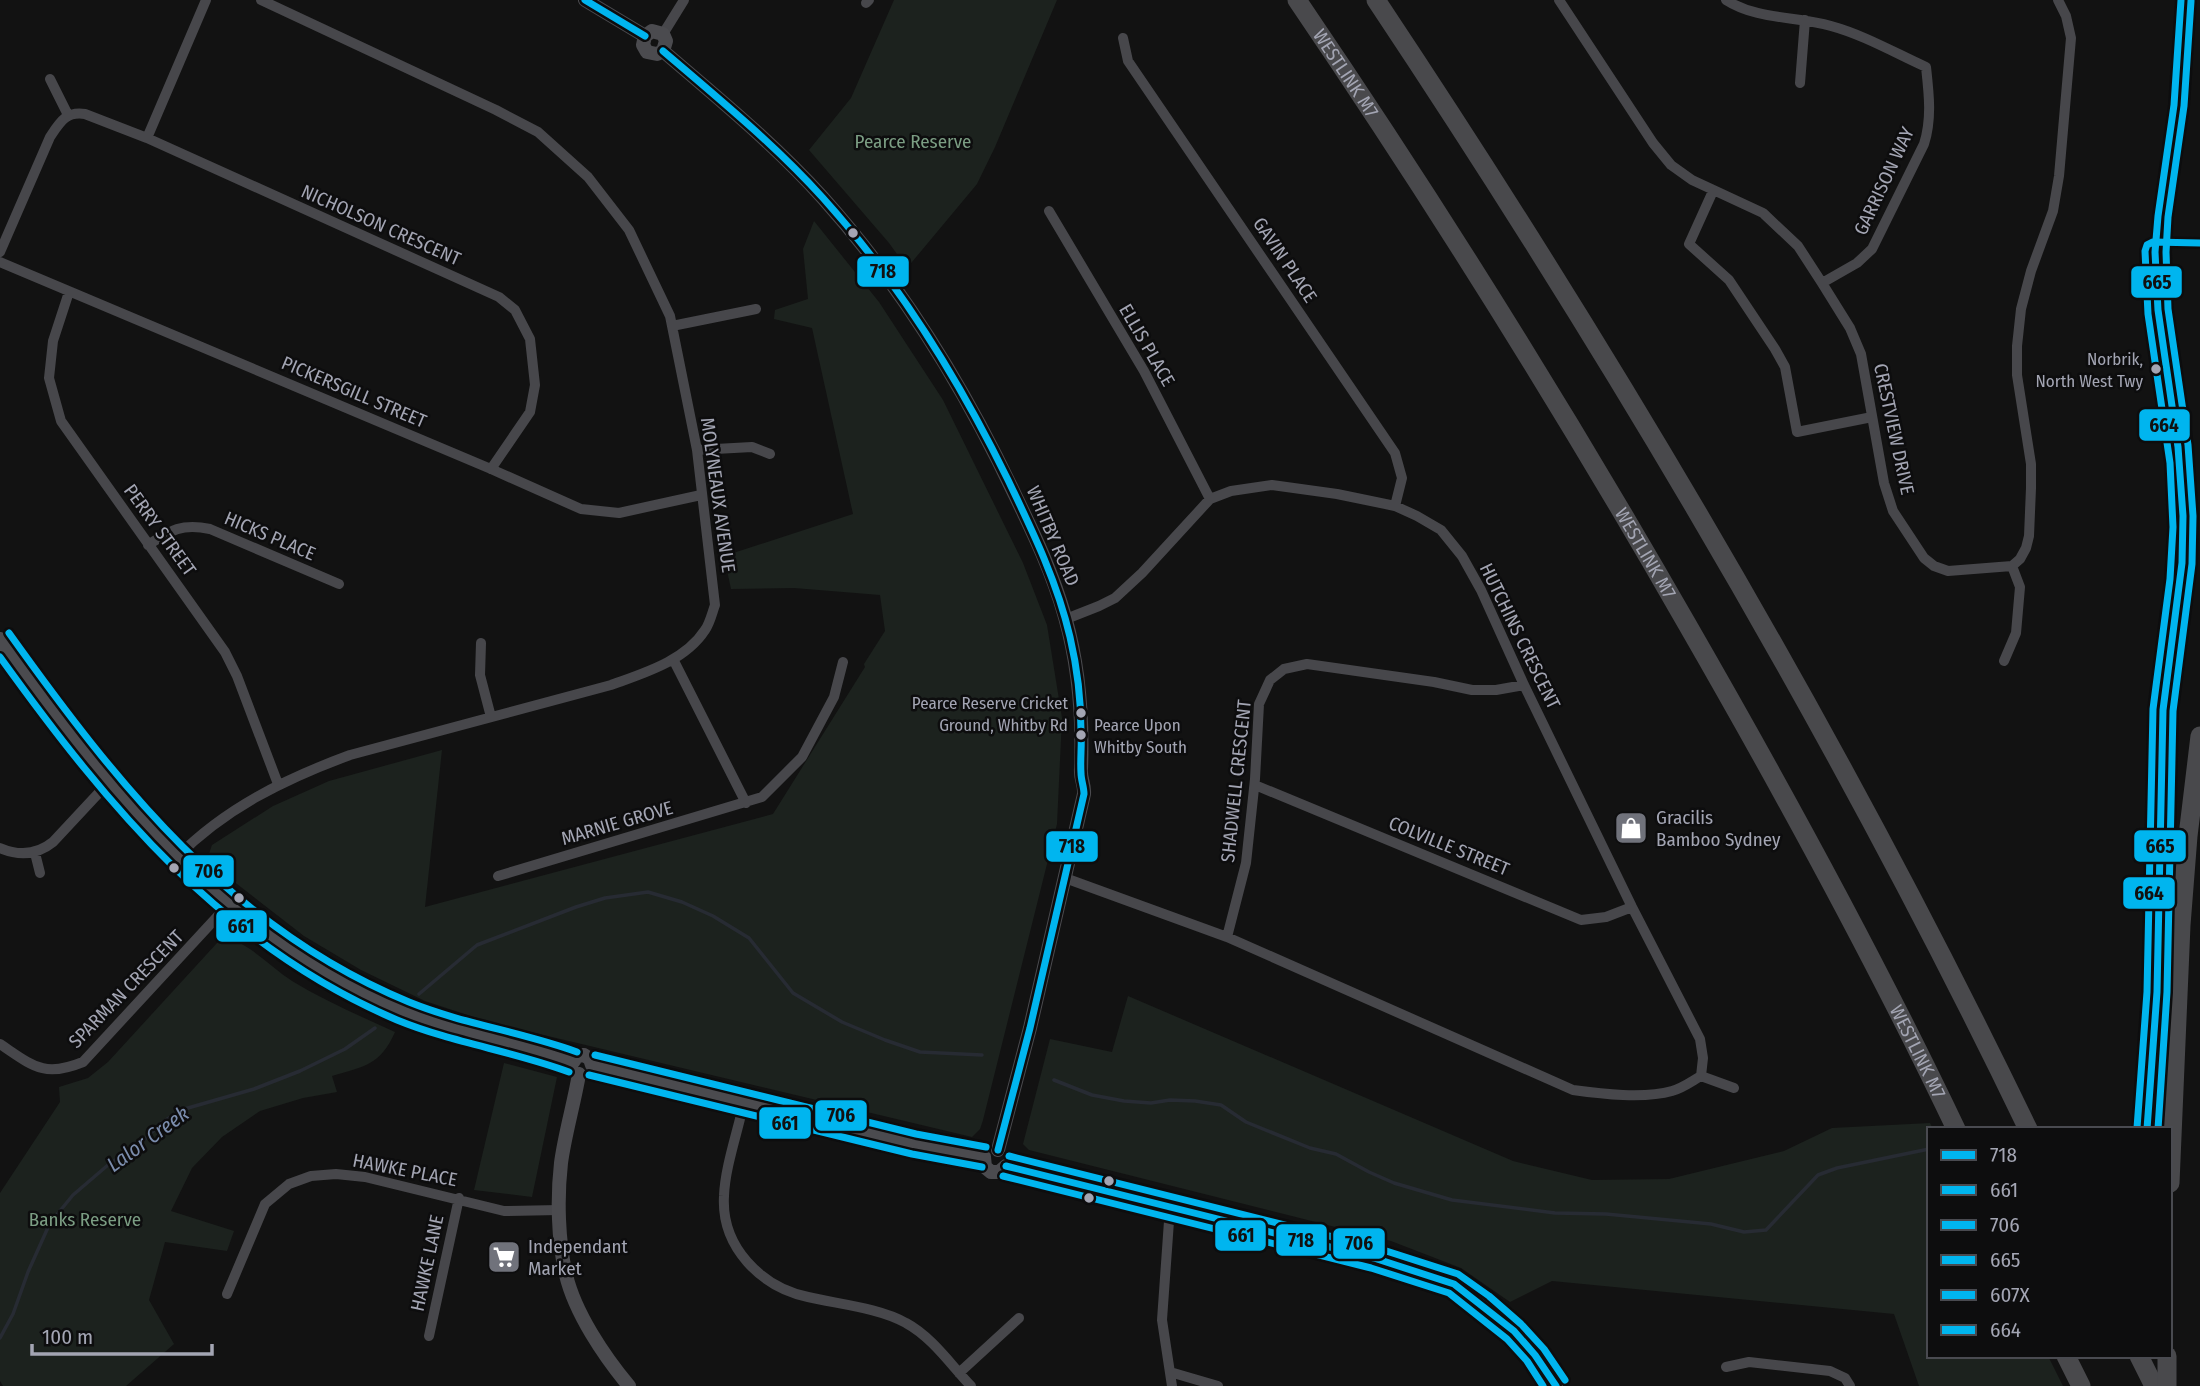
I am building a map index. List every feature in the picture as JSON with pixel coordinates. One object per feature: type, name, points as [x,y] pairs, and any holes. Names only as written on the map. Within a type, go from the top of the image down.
[{"type":"highway","name":"WESTLINK M7","points":[[1297,0],[1382,125],[1602,477],[1778,787],[1955,1127]]},
{"type":"highway","points":[[1377,0],[1462,129],[1709,530],[1882,839],[2027,1127]]},
{"type":"highway","points":[[2172,1140],[2188,836],[2200,736]]},
{"type":"highway","points":[[2067,1358],[2081,1386]]},
{"type":"highway","points":[[2140,1358],[2154,1386]]},
{"type":"highway","points":[[2167,1358],[2167,1386]]},
{"type":"street","points":[[147,138],[206,0]]},
{"type":"street","name":"MOLYNEAUX AVENUE","points":[[176,858],[209,827],[246,802],[278,784],[350,755],[611,685],[650,671],[695,643],[706,629],[715,605],[697,450],[672,326],[659,291],[629,230],[588,177],[538,132],[261,0]]},
{"type":"street","points":[[584,0],[645,36]]},
{"type":"street","points":[[663,34],[684,0]]},
{"type":"street","name":"CRESTVIEW DRIVE","points":[[1559,0],[1653,144],[1671,165],[1713,191],[1763,213],[1798,246],[1850,328],[1861,354],[1884,483],[1894,511],[1924,558],[1934,566],[1948,571],[2012,566]]},
{"type":"street","points":[[1726,0],[1749,11],[1805,20],[1800,83]]},
{"type":"street","points":[[2004,661],[2016,633],[2020,587],[2012,566],[2020,559],[2029,536],[2031,488],[2031,464],[2017,375],[2017,346],[2021,309],[2031,271],[2053,211],[2059,176],[2071,38],[2059,0]]},
{"type":"street","name":"GARRISON WAY","points":[[1805,20],[1832,26],[1863,38],[1926,68],[1930,115],[1924,144],[1872,249],[1857,263],[1822,283]]},
{"type":"street","points":[[652,31],[663,34],[666,41],[663,51],[657,54],[647,52],[643,45],[645,36],[652,31]]},
{"type":"street","name":"GAVIN PLACE","points":[[1123,38],[1128,61],[1395,453],[1402,478],[1395,506]]},
{"type":"street","name":"WHITBY ROAD","points":[[663,51],[784,157],[845,224],[891,282],[941,355],[982,428],[1046,562],[1066,619],[1080,699],[1080,772],[1084,786],[1030,1028],[998,1150]]},
{"type":"street","points":[[0,252],[50,137],[61,120],[68,115],[50,79]]},
{"type":"street","name":"NICHOLSON CRESCENT","points":[[68,115],[85,114],[147,138],[499,297],[515,310],[530,339],[536,385],[530,411],[491,469]]},
{"type":"street","points":[[1713,191],[1689,244],[1729,280],[1775,349],[1785,367],[1797,432],[1872,417]]},
{"type":"street","name":"ELLIS PLACE","points":[[1049,211],[1143,371],[1210,499]]},
{"type":"street","name":"PICKERSGILL STREET","points":[[0,262],[581,509],[619,513],[701,495]]},
{"type":"street","name":"PERRY STREET","points":[[69,292],[53,341],[49,378],[61,421],[225,652],[237,676],[278,784]]},
{"type":"street","points":[[672,326],[757,309]]},
{"type":"street","points":[[697,450],[752,447],[770,454]]},
{"type":"street","name":"HUTCHINS CRESCENT","points":[[1210,499],[1231,491],[1272,485],[1301,488],[1395,506],[1441,530],[1462,556],[1480,590],[1632,907],[1700,1039],[1703,1058],[1701,1076]]},
{"type":"street","points":[[1066,619],[1099,606],[1129,586],[1210,499]]},
{"type":"street","name":"HICKS PLACE","points":[[148,545],[172,530],[196,526],[210,529],[339,584]]},
{"type":"street","points":[[0,639],[108,783],[150,832],[229,905],[309,964],[387,1004],[441,1025],[559,1056],[586,1073],[592,1065],[914,1144],[984,1157]]},
{"type":"street","points":[[481,643],[480,675],[491,717]]},
{"type":"street","points":[[673,659],[746,803]]},
{"type":"street","name":"MARNIE GROVE","points":[[498,877],[762,797],[802,757],[834,697],[843,662]]},
{"type":"street","name":"SHADWELL CRESCENT","points":[[1227,937],[1247,863],[1255,785],[1259,704],[1270,680],[1284,669],[1307,664],[1472,690],[1496,691],[1524,685]]},
{"type":"street","points":[[0,848],[9,852],[35,853],[44,850],[108,783]]},
{"type":"street","name":"COLVILLE STREET","points":[[1255,785],[1581,920],[1606,917],[1632,907]]},
{"type":"street","points":[[35,853],[40,873]]},
{"type":"street","points":[[1065,878],[1227,937],[1573,1090],[1617,1096],[1671,1092],[1701,1076],[1734,1088]]},
{"type":"street","name":"SPARMAN CRESCENT","points":[[0,1044],[28,1062],[49,1071],[70,1068],[83,1062],[229,905]]},
{"type":"street","points":[[576,1068],[561,1164],[559,1210],[566,1276],[602,1351],[629,1386]]},
{"type":"street","points":[[744,1102],[724,1195],[725,1220],[729,1233],[745,1260],[763,1279],[795,1294],[892,1316],[908,1324],[928,1339],[971,1386]]},
{"type":"street","points":[[998,1150],[1004,1154],[1006,1166],[999,1172],[991,1172],[985,1167],[984,1157],[987,1153],[998,1150]]},
{"type":"street","points":[[1006,1166],[1374,1258],[1454,1284],[1514,1331],[1535,1355],[1556,1386]]},
{"type":"street","name":"HAWKE PLACE","points":[[227,1294],[265,1204],[289,1184],[311,1176],[336,1174],[365,1177],[504,1211],[559,1210]]},
{"type":"street","name":"HAWKE LANE","points":[[429,1336],[459,1198]]},
{"type":"street","points":[[1170,1207],[1162,1320],[1172,1386]]},
{"type":"street","points":[[959,1373],[1019,1318]]},
{"type":"street","points":[[1726,1367],[1749,1362],[1830,1371],[1845,1378],[1850,1386]]},
{"type":"street","points":[[1170,1372],[1218,1386]]},
{"type":"green space","name":"Pearce Reserve","points":[[894,0],[1057,0],[977,184],[907,268],[889,243],[809,150],[851,98]]},
{"type":"green space","points":[[814,221],[879,302],[943,400],[1023,563],[1047,625],[1062,718],[1057,824],[983,1120],[980,1129],[972,1137],[489,1022],[425,1001],[361,970],[304,936],[210,863],[212,845],[273,806],[329,781],[442,750],[425,907],[773,814],[885,631],[880,595],[794,588],[731,589],[724,556],[853,514],[812,328],[774,319],[775,310],[808,299],[803,249]]},
{"type":"green space","name":"Banks Reserve","points":[[229,938],[304,988],[395,1032],[383,1052],[370,1063],[332,1076],[337,1092],[303,1098],[260,1111],[222,1137],[192,1168],[171,1211],[234,1231],[227,1251],[165,1242],[149,1300],[174,1344],[126,1386],[3,1386],[0,1381],[0,1193],[60,1102],[59,1087],[88,1078],[108,1062],[217,943]]},
{"type":"green space","points":[[1128,996],[1513,1161],[1592,1180],[1669,1179],[1784,1151],[1832,1128],[1930,1123],[1932,1127],[1927,1127],[1927,1358],[2049,1358],[2063,1386],[1919,1386],[1894,1314],[1552,1281],[1510,1302],[1461,1268],[1391,1241],[1029,1150],[1023,1144],[1050,1039],[1112,1052]]},
{"type":"green space","points":[[504,1063],[557,1077],[532,1197],[474,1190]]},
{"type":"waterway","points":[[419,994],[477,945],[605,898],[648,892],[682,902],[713,916],[749,938],[793,993],[842,1022],[920,1052],[982,1055]]},
{"type":"waterway","name":"Lalor Creek","points":[[0,1338],[13,1314],[50,1223],[73,1195],[108,1165],[181,1110],[254,1089],[300,1071],[345,1049],[375,1028]]},
{"type":"waterway","points":[[1054,1080],[1092,1095],[1124,1101],[1195,1101],[1221,1105],[1246,1122],[1310,1148],[1336,1154],[1394,1183],[1452,1200],[1555,1213],[1606,1214],[1711,1224],[1744,1232],[1766,1230],[1818,1175],[1837,1168],[1927,1149]]},
{"type":"transit line","name":"718","points":[[585,0],[645,36]]},
{"type":"transit line","name":"665","points":[[2147,1127],[2157,992],[2163,710],[2182,563],[2183,516],[2178,447],[2158,310],[2155,252],[2174,105],[2181,0]]},
{"type":"transit line","name":"607X","points":[[2158,1127],[2167,992],[2173,711],[2192,564],[2193,516],[2188,445],[2168,309],[2166,252],[2168,217],[2184,106],[2191,1]]},
{"type":"transit line","name":"718","points":[[663,51],[785,159],[823,198],[877,263],[925,332],[989,442],[1035,537],[1065,616],[1078,683],[1084,794],[1030,1028],[998,1150]]},
{"type":"transit line","name":"664","points":[[2137,1127],[2147,992],[2153,709],[2170,579],[2173,527],[2170,463],[2148,314],[2145,251],[2147,245],[2153,242],[2200,243]]},
{"type":"transit line","name":"706","points":[[9,633],[92,744],[136,797],[183,847],[233,893],[287,935],[345,971],[409,1002],[577,1052]]},
{"type":"transit line","name":"661","points":[[0,657],[83,767],[127,818],[174,867],[223,912],[277,953],[334,989],[397,1020],[569,1072]]},
{"type":"transit line","name":"706","points":[[595,1055],[916,1134],[986,1147]]},
{"type":"transit line","name":"661","points":[[589,1075],[912,1154],[982,1167]]},
{"type":"transit line","name":"706","points":[[1009,1156],[1377,1248],[1458,1274],[1521,1324],[1544,1349],[1565,1380]]},
{"type":"transit line","name":"718","points":[[1006,1166],[1374,1258],[1454,1284],[1514,1331],[1535,1355],[1556,1386]]},
{"type":"transit line","name":"661","points":[[1003,1176],[1371,1268],[1449,1293],[1507,1339],[1527,1361],[1543,1386]]},
{"type":"place","name":"Norbrik, North West Twy","points":[[2156,369]]},
{"type":"place","name":"Pearce Reserve Cricket Ground, Whitby Rd","points":[[1081,713]]},
{"type":"place","name":"Pearce Upon Whitby South","points":[[1081,735]]},
{"type":"place","name":"Gracilis Bamboo Sydney","points":[[1631,828]]},
{"type":"place","name":"Independant Market","points":[[504,1257]]}]
